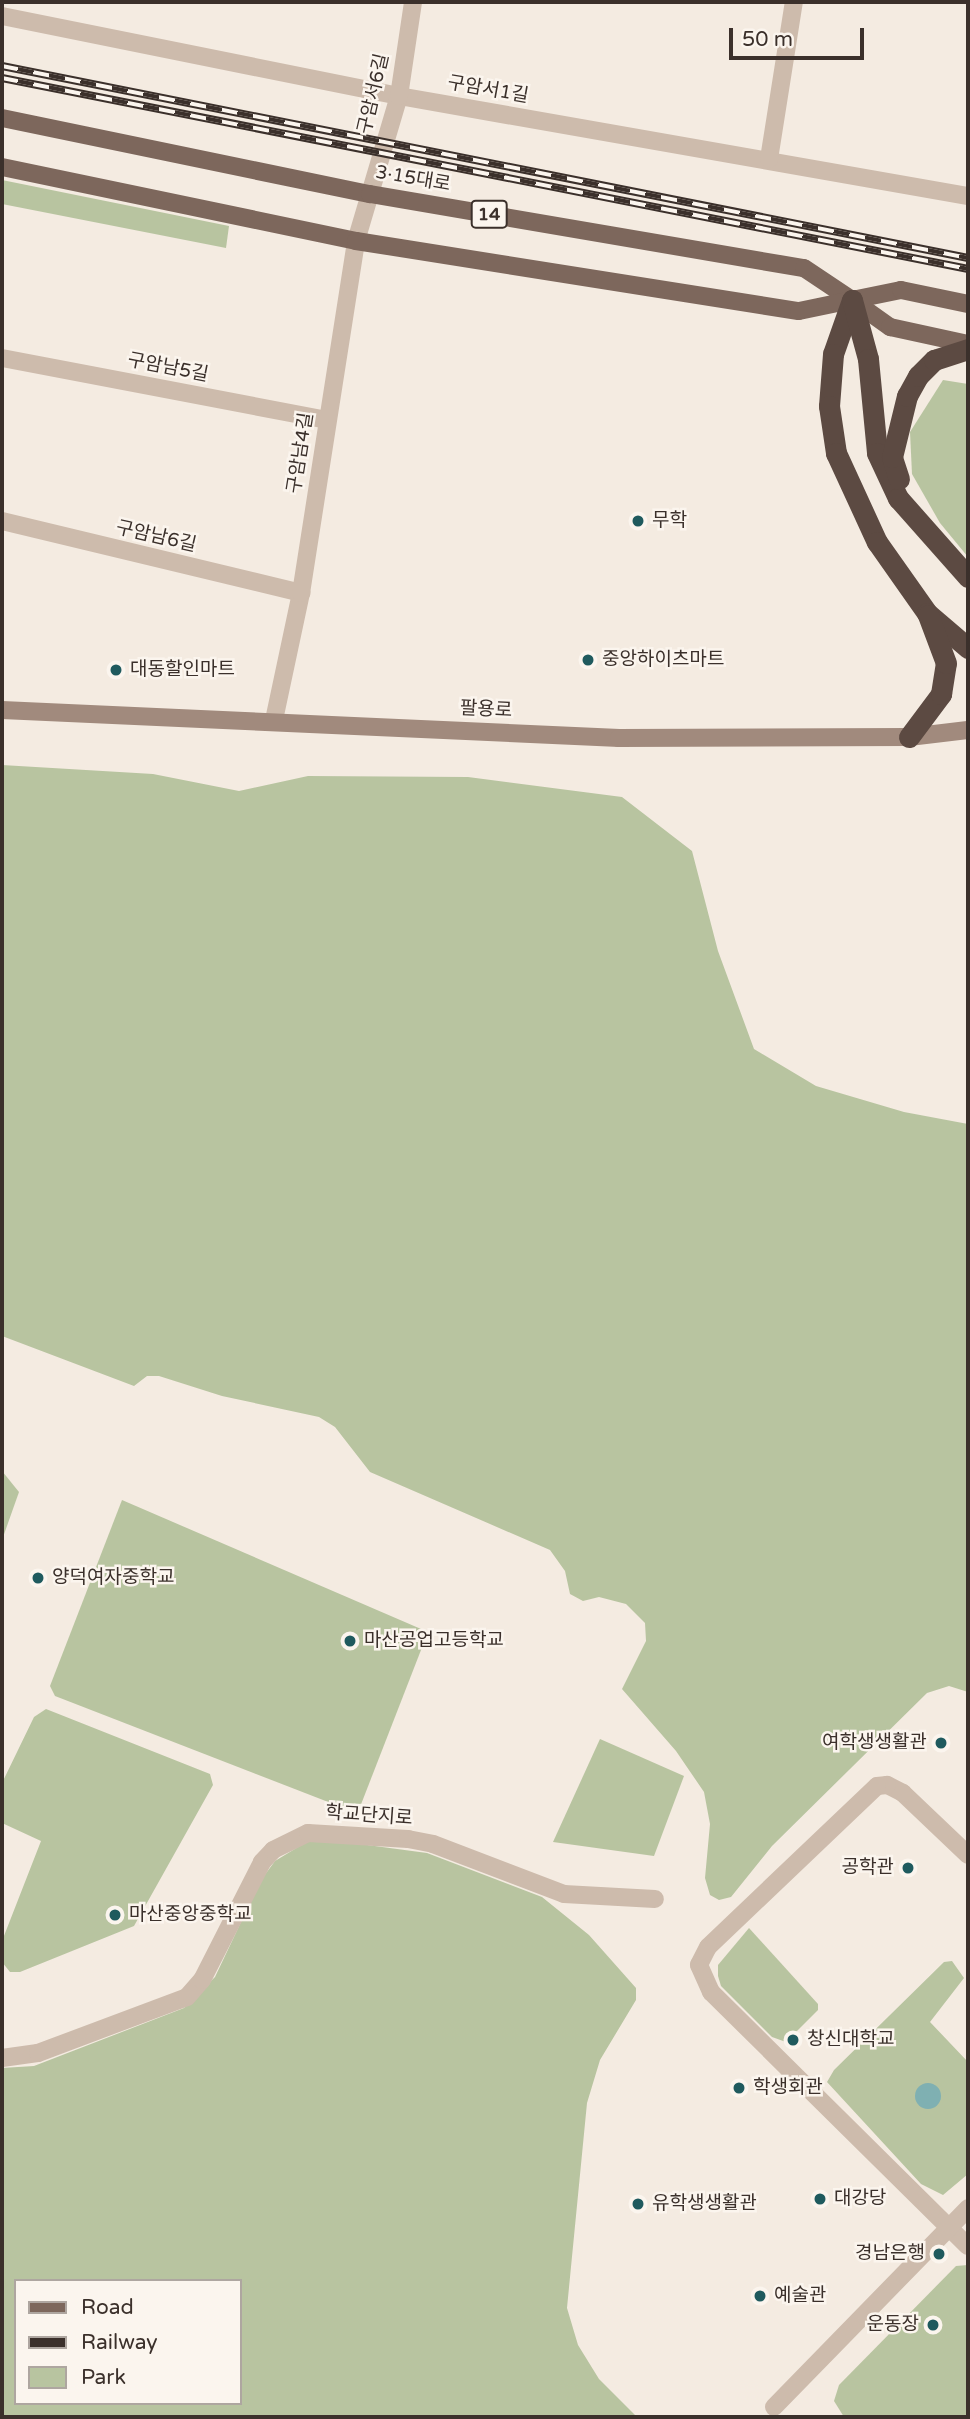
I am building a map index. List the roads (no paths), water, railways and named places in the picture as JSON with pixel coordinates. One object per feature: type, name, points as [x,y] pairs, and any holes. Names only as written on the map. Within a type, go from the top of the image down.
[{"type":"highway","points":[[852,300],[868,359],[877,453],[898,498],[968,577]]},
{"type":"highway","points":[[852,300],[832,354],[829,407],[836,453],[877,542],[927,613],[946,663],[941,694],[909,737]]},
{"type":"highway","points":[[942,546],[898,477],[892,457],[907,396],[918,376],[934,360],[968,346]]},
{"type":"highway","points":[[927,613],[968,648]]},
{"type":"main road","name":"3·15대로","points":[[2,118],[370,194],[804,268],[890,327],[968,346]]},
{"type":"main road","points":[[2,167],[356,241],[799,311],[901,290],[968,304]]},
{"type":"main road","name":"팔용로","points":[[2,710],[274,720],[619,738],[909,737],[968,730]]},
{"type":"street","points":[[2,17],[5,2]]},
{"type":"street","name":"구암서6길","points":[[370,194],[399,96],[413,2]]},
{"type":"street","points":[[769,159],[794,2]]},
{"type":"street","name":"구암서1길","points":[[2,17],[399,96],[968,196]]},
{"type":"street","name":"구암남4길","points":[[274,720],[301,593],[356,241],[370,194]]},
{"type":"street","name":"구암남5길","points":[[2,358],[327,420]]},
{"type":"street","name":"구암남6길","points":[[2,521],[301,593]]},
{"type":"street","points":[[968,1855],[903,1793],[887,1785],[877,1786],[708,1947],[699,1965],[710,1992],[968,2246]]},
{"type":"street","name":"학교단지로","points":[[2,2058],[38,2053],[187,1997],[202,1980],[262,1862],[273,1850],[309,1833],[408,1839],[433,1844],[564,1894],[655,1899]]},
{"type":"street","points":[[774,2407],[968,2208]]},
{"type":"water","points":[[928,2083],[937,2087],[941,2096],[937,2105],[928,2109],[919,2105],[915,2096],[919,2087]]},
{"type":"railway","points":[[2,66],[968,258]]},
{"type":"railway","points":[[2,78],[968,269]]},
{"type":"place","name":"무학","points":[[638,521]]},
{"type":"place","name":"중앙하이츠마트","points":[[588,660]]},
{"type":"place","name":"대동할인마트","points":[[116,670]]},
{"type":"place","name":"양덕여자중학교","points":[[38,1578]]},
{"type":"place","name":"마산공업고등학교","points":[[350,1641]]},
{"type":"place","name":"여학생생활관","points":[[941,1743]]},
{"type":"place","name":"공학관","points":[[908,1868]]},
{"type":"place","name":"마산중앙중학교","points":[[115,1915]]},
{"type":"place","name":"창신대학교","points":[[793,2040]]},
{"type":"place","name":"학생회관","points":[[739,2088]]},
{"type":"place","name":"대강당","points":[[820,2199]]},
{"type":"place","name":"유학생생활관","points":[[638,2204]]},
{"type":"place","name":"경남은행","points":[[939,2254]]},
{"type":"place","name":"예술관","points":[[760,2296]]},
{"type":"place","name":"운동장","points":[[933,2325]]}]
